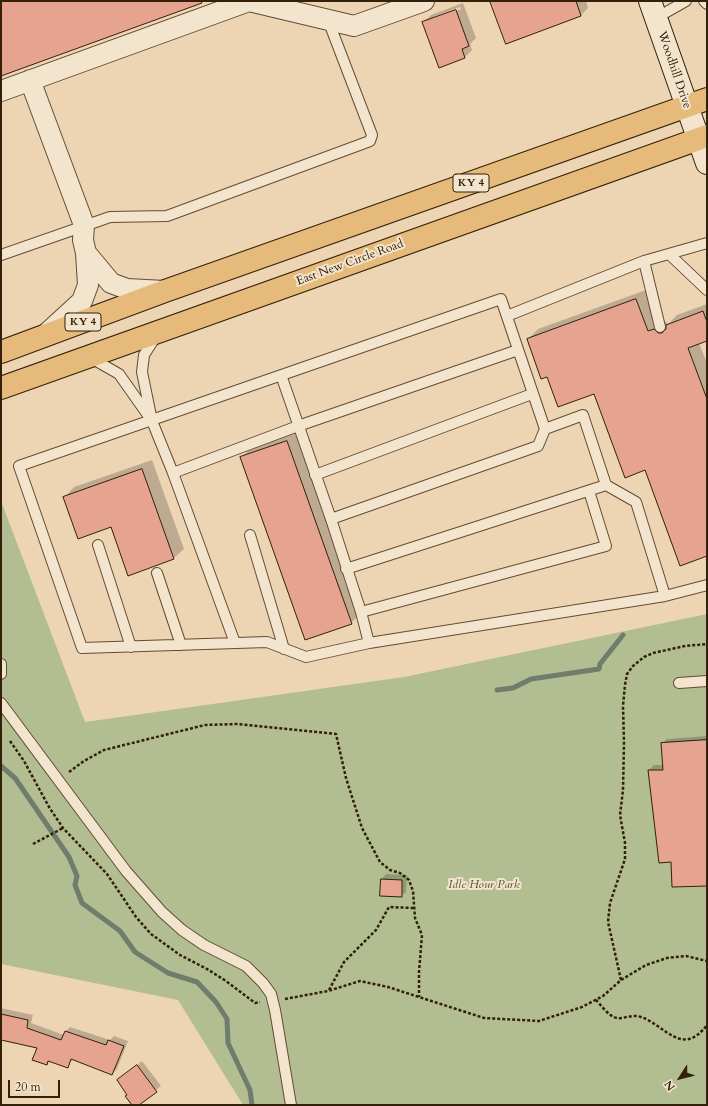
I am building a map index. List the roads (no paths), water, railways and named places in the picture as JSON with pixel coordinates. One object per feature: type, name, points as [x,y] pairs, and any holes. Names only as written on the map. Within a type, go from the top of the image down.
[{"type":"highway","name":"KY 4","points":[[1,352],[40,339],[165,291],[707,99]]},
{"type":"highway","name":"East New Circle Road","points":[[1,388],[703,138]]},
{"type":"street","points":[[1,91],[249,1],[354,26],[424,1]]},
{"type":"street","name":"Woodhill Drive","points":[[653,9],[686,106],[703,138],[707,163]]},
{"type":"street","points":[[30,80],[84,225],[83,240],[86,253],[88,285],[82,301],[40,339]]},
{"type":"street","points":[[86,253],[111,283],[127,289],[165,291]]},
{"type":"lane","points":[[653,9],[686,1]]},
{"type":"lane","points":[[704,1],[707,4]]},
{"type":"lane","points":[[1,255],[110,217],[167,216],[370,141],[372,134],[328,20]]},
{"type":"lane","points":[[507,316],[644,261],[707,243]]},
{"type":"lane","points":[[669,254],[707,290]]},
{"type":"lane","points":[[644,261],[660,327]]},
{"type":"lane","points":[[331,519],[538,446],[545,429],[501,299],[19,466],[82,648],[267,642],[306,657],[369,643],[665,596],[707,585]]},
{"type":"lane","points":[[158,332],[144,355],[142,372],[152,421],[173,473],[235,643]]},
{"type":"lane","points":[[173,473],[298,426],[518,350]]},
{"type":"lane","points":[[89,357],[119,374],[152,421]]},
{"type":"lane","points":[[281,375],[331,519],[346,570],[361,612],[369,643]]},
{"type":"lane","points":[[315,475],[532,394]]},
{"type":"lane","points":[[545,429],[583,415],[606,485],[636,502],[665,596]]},
{"type":"lane","points":[[346,570],[606,485]]},
{"type":"lane","points":[[361,612],[606,546],[589,490]]},
{"type":"lane","points":[[250,535],[284,649]]},
{"type":"lane","points":[[98,545],[131,647]]},
{"type":"lane","points":[[157,573],[181,645]]},
{"type":"lane","points":[[1,664],[1,674]]},
{"type":"lane","points":[[679,683],[707,681]]},
{"type":"lane","points":[[1,702],[126,871],[162,912],[182,930],[204,945],[246,966],[264,984],[271,994],[275,1010],[291,1105]]},
{"type":"waterway","points":[[497,690],[513,688],[531,679],[599,669],[600,664],[623,635]]},
{"type":"waterway","points":[[1,766],[15,778],[69,857],[77,876],[75,885],[82,903],[120,931],[135,952],[168,973],[197,982],[216,1002],[227,1019],[228,1043],[250,1090],[252,1105]]},
{"type":"park label","name":"Idle Hour Park","points":[[484,885]]}]
